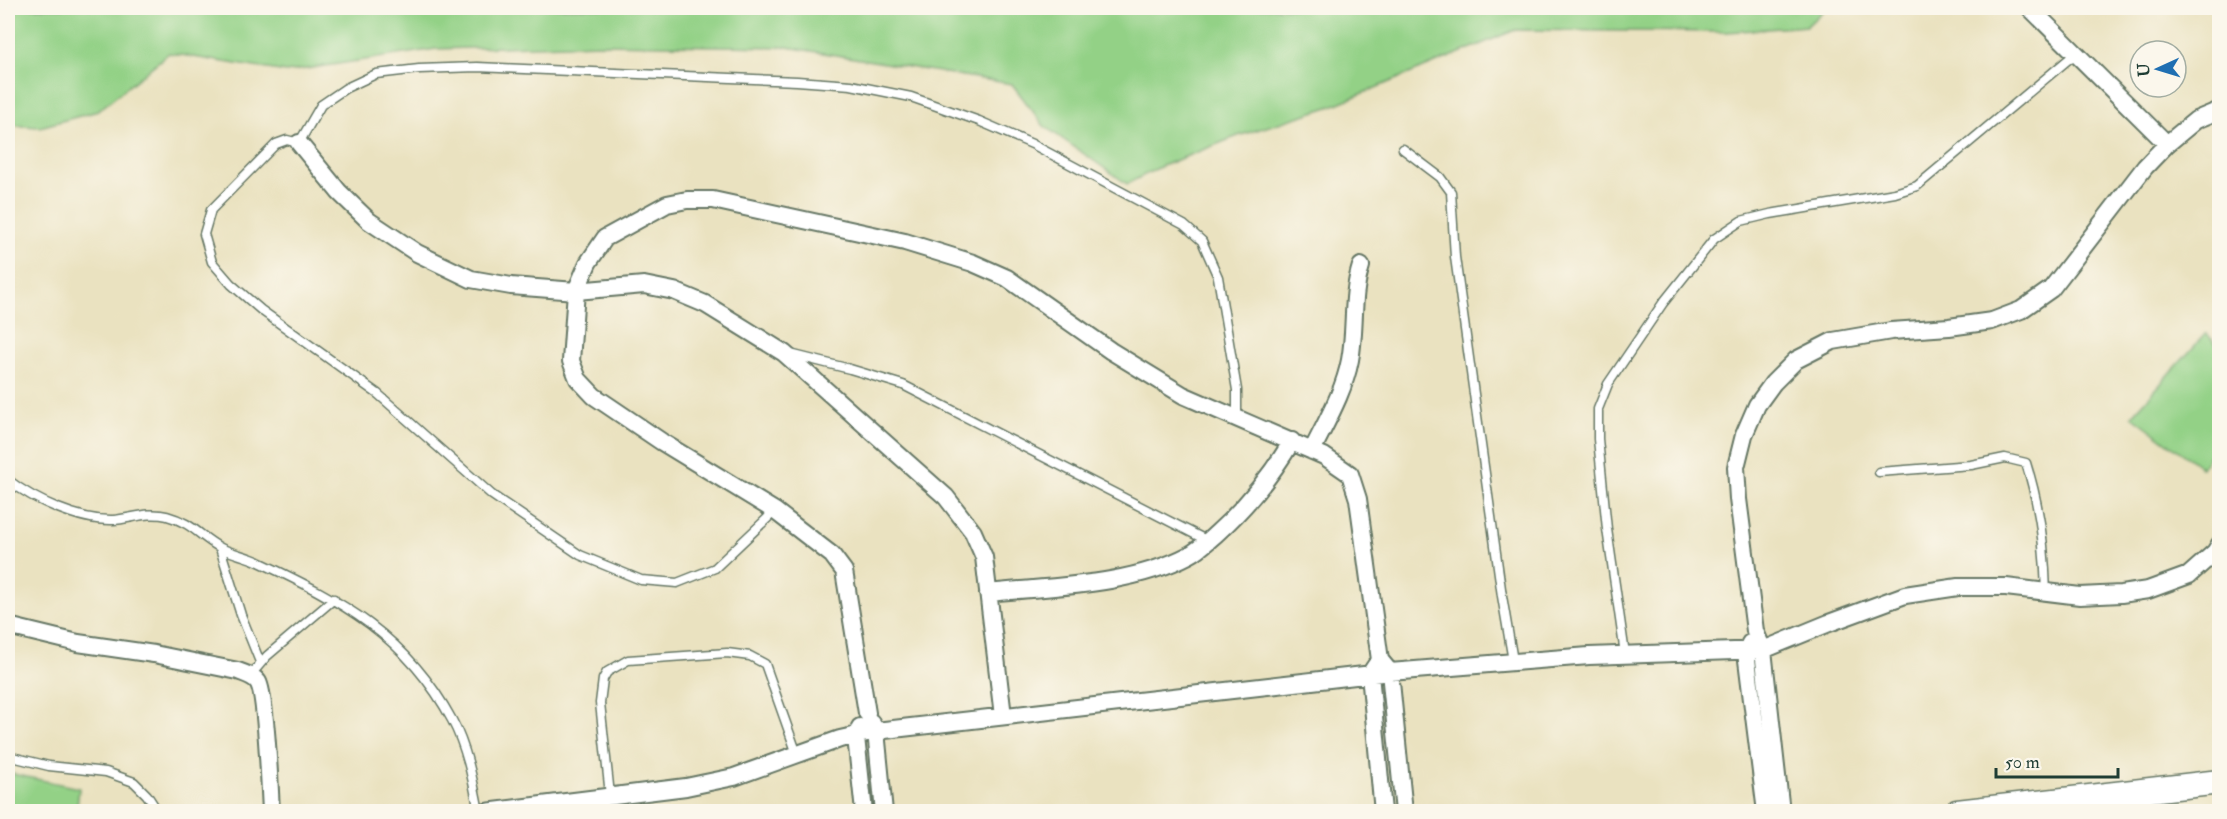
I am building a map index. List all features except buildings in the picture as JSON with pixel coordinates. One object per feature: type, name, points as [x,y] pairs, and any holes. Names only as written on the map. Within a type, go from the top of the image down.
[{"type":"street","points":[[2030,8],[2167,144]]},
{"type":"street","points":[[1766,812],[1755,631],[1736,467],[1744,435],[1757,405],[1773,383],[1796,360],[1833,341],[1891,331],[1992,321],[2021,310],[2051,289],[2145,167],[2167,144],[2196,120],[2220,110]]},
{"type":"street","points":[[299,143],[339,192],[369,221],[417,253],[471,279],[512,286],[576,291],[644,285],[674,291],[705,304],[784,353],[946,497],[973,531],[984,558],[1003,716]]},
{"type":"street","points":[[884,812],[876,731],[867,713],[844,571],[832,555],[775,511],[662,442],[594,396],[578,379],[571,361],[576,291],[588,263],[605,238],[667,204],[687,200],[713,200],[905,242],[973,263],[1007,278],[1111,351],[1183,395],[1324,456],[1350,474],[1358,499],[1385,666],[1404,812]]},
{"type":"street","points":[[1312,451],[1338,396],[1350,360],[1353,308],[1361,266]]},
{"type":"street","points":[[988,593],[1120,578],[1162,567],[1191,554],[1241,511],[1275,470],[1292,441]]},
{"type":"street","points":[[486,812],[686,787],[734,777],[840,739],[876,731],[1370,675],[1385,666],[1625,654],[1755,651],[1905,595],[1958,586],[2006,587],[2080,596],[2148,590],[2189,575],[2215,552],[2220,544]]},
{"type":"street","points":[[8,626],[78,643],[255,669],[263,703],[272,812]]},
{"type":"street","points":[[1755,651],[1781,812]]},
{"type":"street","points":[[1370,675],[1383,812]]},
{"type":"street","points":[[864,812],[856,737],[867,713]]},
{"type":"street","points":[[1957,812],[2220,782]]},
{"type":"lane","points":[[1625,654],[1606,528],[1598,439],[1599,409],[1608,384],[1663,303],[1714,239],[1741,221],[1896,193],[1917,186],[2076,53]]},
{"type":"lane","points":[[775,511],[715,568],[677,583],[641,580],[580,555],[492,495],[378,394],[261,310],[231,284],[212,262],[204,234],[211,210],[276,144],[286,140],[299,143],[321,105],[346,88],[376,74],[418,69],[477,67],[851,85],[910,97],[979,121],[1032,144],[1184,225],[1202,241],[1218,277],[1237,390],[1237,418]]},
{"type":"lane","points":[[1403,149],[1440,177],[1451,192],[1456,268],[1513,661]]},
{"type":"lane","points":[[784,353],[903,385],[1208,541]]},
{"type":"lane","points":[[1879,472],[1971,465],[2005,459],[2026,463],[2036,495],[2045,557],[2046,593]]},
{"type":"lane","points":[[8,480],[40,500],[85,517],[112,520],[146,514],[165,515],[190,525],[220,548],[256,560],[334,599],[371,623],[414,663],[453,721],[470,768],[479,812]]},
{"type":"lane","points":[[220,548],[242,615],[255,669],[334,599]]},
{"type":"lane","points":[[610,795],[600,703],[603,679],[607,672],[628,660],[727,653],[750,656],[765,664],[797,754]]},
{"type":"lane","points":[[8,756],[49,766],[106,772],[134,782],[147,795],[158,812]]},
{"type":"green space","points":[[8,8],[1826,8],[1807,26],[1727,32],[1515,30],[1332,106],[1238,136],[1162,166],[1127,184],[1044,126],[1012,84],[787,47],[601,44],[436,49],[286,72],[169,53],[98,111],[40,127],[8,125]]},
{"type":"green space","points":[[2206,333],[2219,347],[2219,440],[2202,468],[2132,416]]},
{"type":"green space","points":[[8,773],[79,788],[77,808],[8,811]]}]
